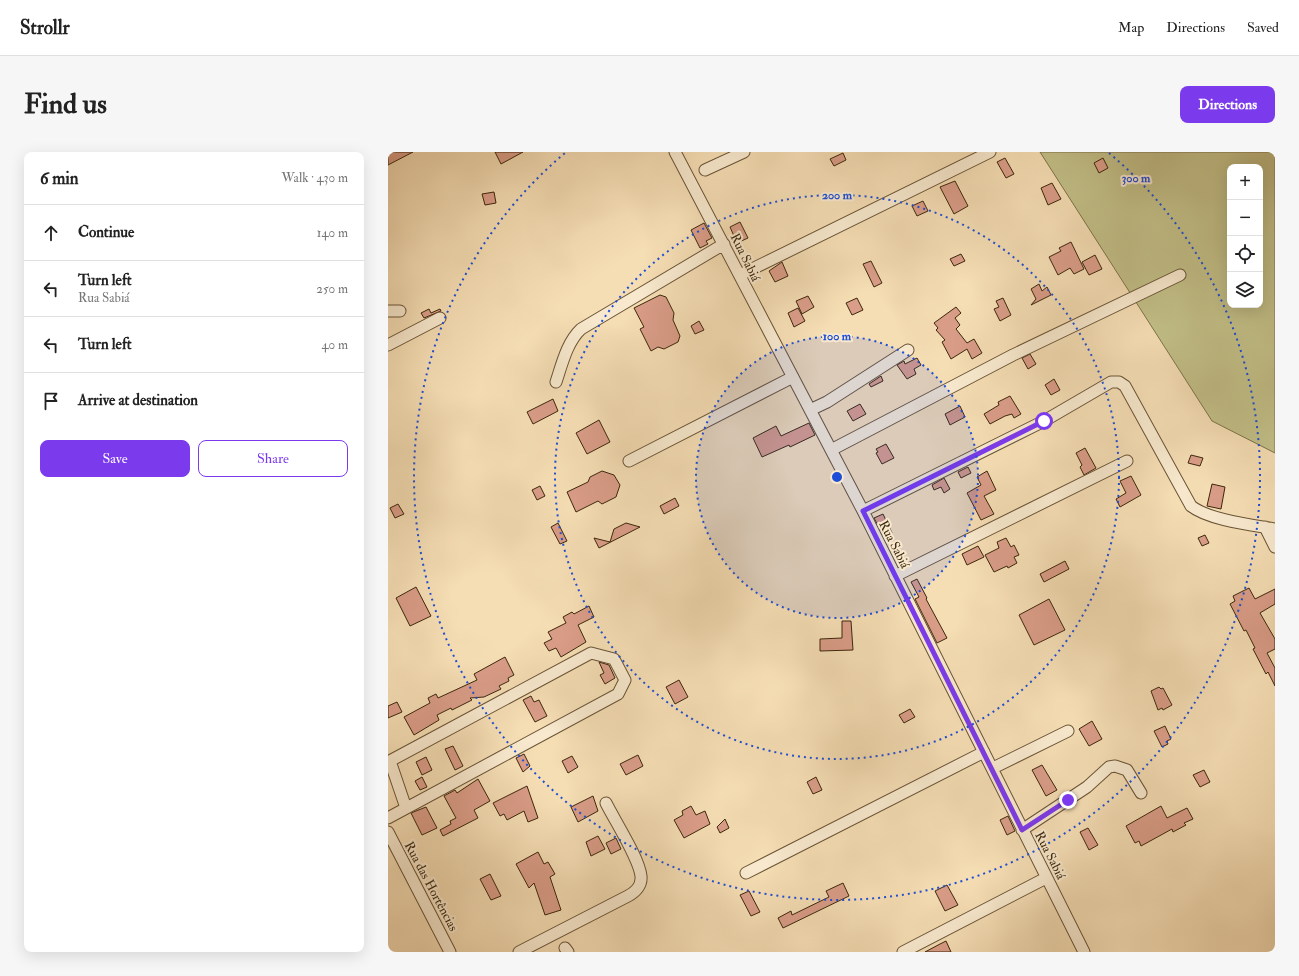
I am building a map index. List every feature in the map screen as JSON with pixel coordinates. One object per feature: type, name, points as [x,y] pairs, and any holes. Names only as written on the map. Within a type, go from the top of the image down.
[{"type":"street","name":"Rua Sabiá","points":[[675,152],[863,511],[1084,952]]},
{"type":"street","points":[[705,170],[744,152]]},
{"type":"street","points":[[740,276],[990,152]]},
{"type":"street","points":[[556,382],[570,343],[574,335],[581,329],[724,244]]},
{"type":"street","points":[[831,450],[1013,355],[1180,275]]},
{"type":"street","points":[[388,311],[400,311]]},
{"type":"street","points":[[388,345],[440,318]]},
{"type":"street","points":[[810,410],[827,402],[908,350]]},
{"type":"street","points":[[629,461],[793,377]]},
{"type":"street","points":[[863,511],[1044,421],[1111,382],[1116,382],[1125,386],[1191,506],[1203,513],[1270,528],[1275,547]]},
{"type":"street","points":[[895,576],[1127,461]]},
{"type":"street","points":[[388,818],[618,694],[625,680],[614,659],[590,652],[389,761],[406,808]]},
{"type":"street","points":[[992,768],[1068,731]]},
{"type":"street","points":[[746,873],[984,752]]},
{"type":"street","points":[[1022,830],[1087,787],[1108,767],[1115,766],[1128,770],[1141,793]]},
{"type":"street","points":[[519,952],[637,890],[640,884],[641,876],[633,855],[606,803]]},
{"type":"street","name":"Rua das Hortências","points":[[388,832],[450,952]]},
{"type":"street","points":[[903,952],[1046,878]]},
{"type":"shaded area","points":[[1040,152],[1275,152],[1275,453],[1212,421]]},
{"type":"building","points":[[388,152],[413,152],[388,165]]},
{"type":"building","points":[[495,152],[523,152],[501,164]]},
{"type":"building","points":[[843,153],[846,160],[834,166],[830,159]]},
{"type":"building","points":[[1005,158],[1014,174],[1006,178],[997,162]]},
{"type":"building","points":[[1103,158],[1108,168],[1099,173],[1094,163]]},
{"type":"building","points":[[955,181],[968,206],[954,214],[940,187]]},
{"type":"building","points":[[1052,183],[1061,199],[1048,205],[1041,188]]},
{"type":"building","points":[[494,192],[496,203],[485,205],[482,194]]},
{"type":"building","points":[[923,201],[928,211],[917,216],[912,206]]},
{"type":"building","points":[[740,222],[748,238],[737,243],[730,227]]},
{"type":"building","points":[[704,223],[712,238],[706,241],[708,244],[700,248],[691,230]]},
{"type":"building","points":[[1071,242],[1084,269],[1074,274],[1070,268],[1058,275],[1049,257],[1061,251],[1059,248]]},
{"type":"building","points":[[961,254],[965,261],[954,266],[950,259]]},
{"type":"building","points":[[1095,255],[1102,269],[1089,275],[1082,262]]},
{"type":"building","points":[[871,261],[882,283],[874,287],[863,264]]},
{"type":"building","points":[[782,262],[788,276],[775,282],[769,271]]},
{"type":"building","points":[[1039,284],[1042,291],[1047,287],[1051,295],[1031,305],[1036,299],[1031,289]]},
{"type":"building","points":[[660,295],[666,297],[674,313],[673,320],[680,336],[678,342],[664,349],[658,347],[651,351],[640,329],[644,327],[634,308]]},
{"type":"building","points":[[808,296],[814,307],[802,314],[796,301]]},
{"type":"building","points":[[857,298],[863,310],[852,315],[846,303]]},
{"type":"building","points":[[1003,298],[1011,315],[1000,321],[994,309],[999,307],[996,301]]},
{"type":"building","points":[[956,307],[961,313],[955,318],[960,325],[956,329],[967,343],[974,339],[982,353],[972,359],[967,349],[951,359],[942,342],[945,340],[936,330],[938,328],[934,323]]},
{"type":"building","points":[[798,308],[805,321],[794,327],[788,313]]},
{"type":"building","points":[[429,309],[431,313],[440,309],[441,311],[424,318],[421,313]]},
{"type":"building","points":[[699,321],[704,330],[695,334],[691,326]]},
{"type":"building","points":[[1030,354],[1036,364],[1028,369],[1022,358]]},
{"type":"building","points":[[917,358],[921,365],[914,369],[916,374],[907,379],[897,365],[904,361],[905,364]]},
{"type":"building","points":[[881,376],[883,381],[871,387],[869,384]]},
{"type":"building","points":[[1054,379],[1060,390],[1051,395],[1045,385]]},
{"type":"building","points":[[1010,396],[1021,414],[1014,418],[1012,414],[1005,416],[990,424],[984,414],[999,405],[998,402]]},
{"type":"building","points":[[553,399],[558,411],[533,424],[527,412]]},
{"type":"building","points":[[860,404],[866,414],[853,421],[847,411]]},
{"type":"building","points":[[960,406],[965,417],[950,425],[945,414]]},
{"type":"building","points":[[599,420],[610,442],[587,454],[576,433]]},
{"type":"building","points":[[809,423],[815,435],[790,447],[789,445],[762,457],[753,438],[776,426],[781,436]]},
{"type":"building","points":[[886,444],[894,458],[882,464],[876,453],[878,452],[876,449]]},
{"type":"building","points":[[1085,448],[1096,468],[1084,475],[1080,467],[1082,465],[1076,453]]},
{"type":"building","points":[[1191,455],[1203,458],[1200,466],[1188,463]]},
{"type":"building","points":[[968,467],[971,473],[961,478],[958,472]]},
{"type":"building","points":[[602,471],[614,475],[620,485],[616,497],[602,504],[598,501],[576,512],[567,492],[588,482],[590,477]]},
{"type":"building","points":[[987,471],[996,490],[984,496],[994,514],[981,520],[967,493],[981,485],[977,477]]},
{"type":"building","points":[[1131,476],[1141,495],[1120,507],[1116,499],[1126,493],[1120,481]]},
{"type":"building","points":[[944,478],[950,489],[944,493],[941,487],[934,490],[932,485]]},
{"type":"building","points":[[1212,484],[1225,487],[1221,509],[1207,506]]},
{"type":"building","points":[[540,486],[545,496],[537,500],[532,490]]},
{"type":"building","points":[[675,498],[679,506],[664,514],[660,506]]},
{"type":"building","points":[[398,504],[404,514],[395,518],[390,508]]},
{"type":"building","points":[[883,514],[892,533],[884,537],[874,518]]},
{"type":"building","points":[[558,523],[567,541],[560,544],[551,527]]},
{"type":"building","points":[[626,523],[640,527],[599,548],[594,538],[610,542],[614,529]]},
{"type":"building","points":[[1205,535],[1209,543],[1202,546],[1198,538]]},
{"type":"building","points":[[1006,538],[1011,547],[1014,545],[1019,555],[1014,557],[1017,563],[1008,568],[1007,566],[994,572],[985,555],[999,548],[997,542]]},
{"type":"building","points":[[978,546],[984,557],[967,565],[962,554]]},
{"type":"building","points":[[1065,561],[1069,569],[1044,582],[1040,574]]},
{"type":"building","points":[[917,579],[947,638],[937,643],[915,599],[919,597],[911,582]]},
{"type":"building","points":[[416,587],[431,616],[410,626],[396,598]]},
{"type":"building","points":[[1249,588],[1255,599],[1275,589],[1275,604],[1260,613],[1275,639],[1275,649],[1267,653],[1275,668],[1275,686],[1268,672],[1266,674],[1253,649],[1255,648],[1246,630],[1244,631],[1230,604],[1235,601],[1233,596]]},
{"type":"building","points":[[1049,599],[1065,630],[1034,645],[1019,615]]},
{"type":"building","points":[[589,606],[594,617],[578,625],[586,642],[561,657],[556,648],[549,651],[544,643],[552,639],[548,632],[566,623],[563,617],[572,612],[574,614]]},
{"type":"building","points":[[842,621],[851,621],[853,650],[820,651],[820,639],[842,638]]},
{"type":"building","points":[[505,657],[514,675],[508,678],[509,681],[499,686],[501,689],[484,697],[470,698],[472,700],[452,710],[451,708],[437,715],[439,720],[414,735],[404,717],[430,703],[428,698],[436,694],[438,698],[477,680],[474,674]]},
{"type":"building","points":[[599,662],[609,665],[615,678],[605,684],[600,675],[604,673]]},
{"type":"building","points":[[679,680],[688,697],[675,704],[666,687]]},
{"type":"building","points":[[1159,687],[1161,689],[1163,688],[1172,705],[1163,710],[1162,708],[1158,710],[1151,691]]},
{"type":"building","points":[[531,696],[534,702],[539,700],[547,716],[535,722],[523,700]]},
{"type":"building","points":[[397,702],[402,712],[388,718],[388,706]]},
{"type":"building","points":[[910,709],[915,717],[904,723],[899,715]]},
{"type":"building","points":[[1092,721],[1102,739],[1089,746],[1079,729]]},
{"type":"building","points":[[1165,726],[1171,739],[1167,741],[1168,744],[1162,747],[1154,731]]},
{"type":"building","points":[[453,746],[463,766],[455,770],[445,749]]},
{"type":"building","points":[[524,754],[530,766],[523,772],[516,758]]},
{"type":"building","points":[[638,755],[643,766],[626,775],[620,764]]},
{"type":"building","points":[[572,756],[578,767],[568,773],[562,761]]},
{"type":"building","points":[[426,757],[432,770],[422,775],[416,762]]},
{"type":"building","points":[[1042,765],[1057,790],[1046,796],[1032,770]]},
{"type":"building","points":[[1204,770],[1210,782],[1200,787],[1193,775]]},
{"type":"building","points":[[422,777],[427,787],[420,790],[415,781]]},
{"type":"building","points":[[816,777],[822,790],[813,794],[807,782]]},
{"type":"building","points":[[478,779],[490,801],[474,810],[478,818],[443,836],[440,830],[451,824],[450,821],[456,818],[444,796],[455,790],[457,793]]},
{"type":"building","points":[[527,786],[538,818],[528,822],[524,811],[507,820],[504,814],[500,816],[493,803]]},
{"type":"building","points":[[593,796],[598,811],[578,822],[571,807]]},
{"type":"building","points":[[691,806],[696,815],[705,811],[710,824],[684,838],[674,820],[683,815],[682,811]]},
{"type":"building","points":[[1161,806],[1167,818],[1187,808],[1193,819],[1184,823],[1186,825],[1173,832],[1172,829],[1141,846],[1139,841],[1135,843],[1126,826]]},
{"type":"building","points":[[426,807],[437,828],[422,835],[411,813]]},
{"type":"building","points":[[1008,816],[1015,831],[1007,835],[1000,820]]},
{"type":"building","points":[[725,819],[729,828],[720,833],[717,827]]},
{"type":"building","points":[[1088,828],[1098,845],[1089,850],[1080,832]]},
{"type":"building","points":[[598,836],[605,849],[591,856],[586,842]]},
{"type":"building","points":[[616,838],[621,849],[611,854],[606,843]]},
{"type":"building","points":[[538,852],[544,864],[548,862],[555,874],[550,877],[561,910],[545,915],[534,883],[529,888],[516,864]]},
{"type":"building","points":[[490,874],[501,896],[491,900],[480,879]]},
{"type":"building","points":[[843,883],[849,896],[783,928],[778,918],[791,911],[792,915],[829,897],[826,891]]},
{"type":"building","points":[[947,885],[958,905],[945,911],[935,891]]},
{"type":"building","points":[[749,891],[760,912],[751,916],[740,895]]},
{"type":"building","points":[[946,941],[951,952],[925,952],[940,944]]},
{"type":"route","points":[[1044,421],[978,452],[863,511],[1022,830],[1068,800]]}]
